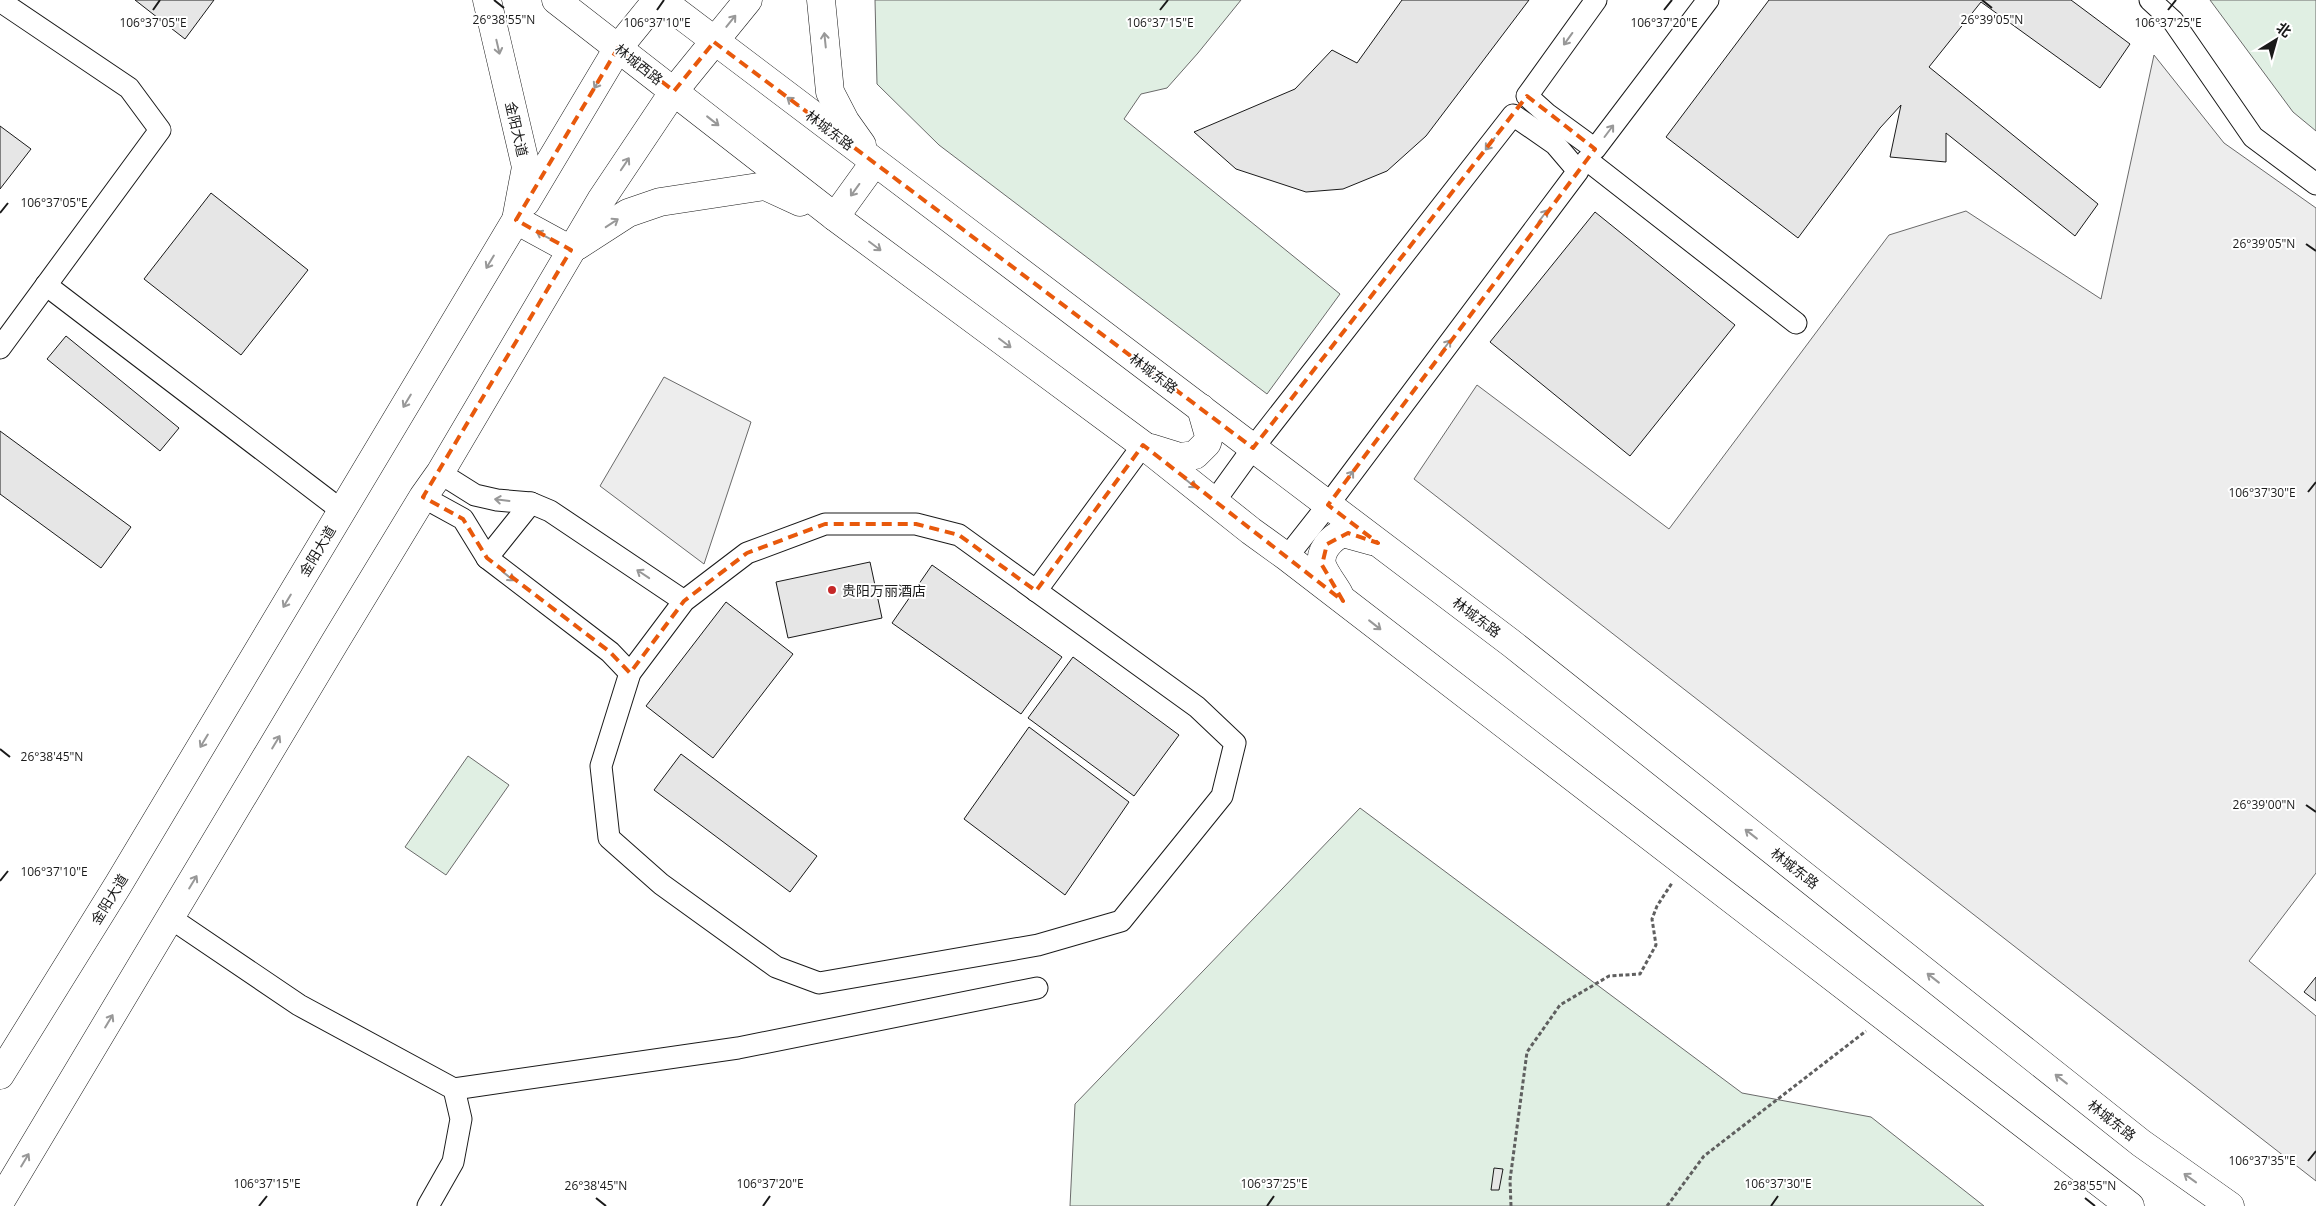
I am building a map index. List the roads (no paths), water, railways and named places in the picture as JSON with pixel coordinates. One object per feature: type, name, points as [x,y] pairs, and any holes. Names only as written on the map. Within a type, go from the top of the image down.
[{"type":"main road","name":"金阳大道","points":[[2,1066],[118,885],[516,220],[526,168],[488,0]]},
{"type":"main road","name":"林城西路","points":[[556,0],[674,91]]},
{"type":"main road","points":[[571,250],[516,220],[618,48],[657,0]]},
{"type":"main road","points":[[661,0],[714,42]]},
{"type":"main road","points":[[0,1202],[172,919],[423,497],[440,473],[601,200],[674,91],[748,0]]},
{"type":"main road","points":[[821,0],[830,92],[845,121],[874,163],[835,217]]},
{"type":"main road","name":"林城东路","points":[[714,42],[1511,643],[2141,1143],[2230,1206]]},
{"type":"main road","points":[[674,91],[835,217],[1143,445],[1214,502],[2130,1206]]},
{"type":"main road","points":[[571,250],[628,213],[660,202],[765,186],[835,217]]},
{"type":"main road","points":[[1143,445],[1180,457],[1195,455],[1208,443],[1209,436],[1201,408]]},
{"type":"main road","points":[[1343,601],[1322,565],[1327,544],[1338,535],[1348,533],[1378,543]]},
{"type":"street","points":[[1214,502],[1253,448],[1513,115],[1596,0]]},
{"type":"street","points":[[1287,557],[1708,0]]},
{"type":"street","points":[[2150,0],[2173,21],[2253,137],[2316,184]]},
{"type":"street","points":[[0,1],[129,88],[160,130],[0,348]]},
{"type":"street","points":[[1527,96],[1547,114],[1587,160],[1796,323]]},
{"type":"street","points":[[1513,115],[1554,144],[1587,160]]},
{"type":"street","points":[[46,285],[341,510]]},
{"type":"street","points":[[1036,591],[1143,445]]},
{"type":"street","points":[[440,473],[475,494],[497,500],[531,503],[550,511],[684,602]]},
{"type":"street","points":[[423,497],[463,519],[487,558],[610,652],[630,673]]},
{"type":"street","points":[[487,558],[531,503]]},
{"type":"street","points":[[825,524],[916,524],[958,535],[1036,591],[1197,707],[1235,743],[1222,796],[1121,921],[1038,945],[820,983],[776,967],[661,884],[609,838],[601,766],[630,673],[684,602],[747,553],[825,524]]},
{"type":"street","points":[[172,919],[299,1005],[454,1089],[738,1048],[1037,988]]},
{"type":"street","points":[[428,1206],[453,1162],[461,1119],[454,1089]]},
{"type":"place","name":"贵阳万丽酒店","points":[[832,590]]}]
